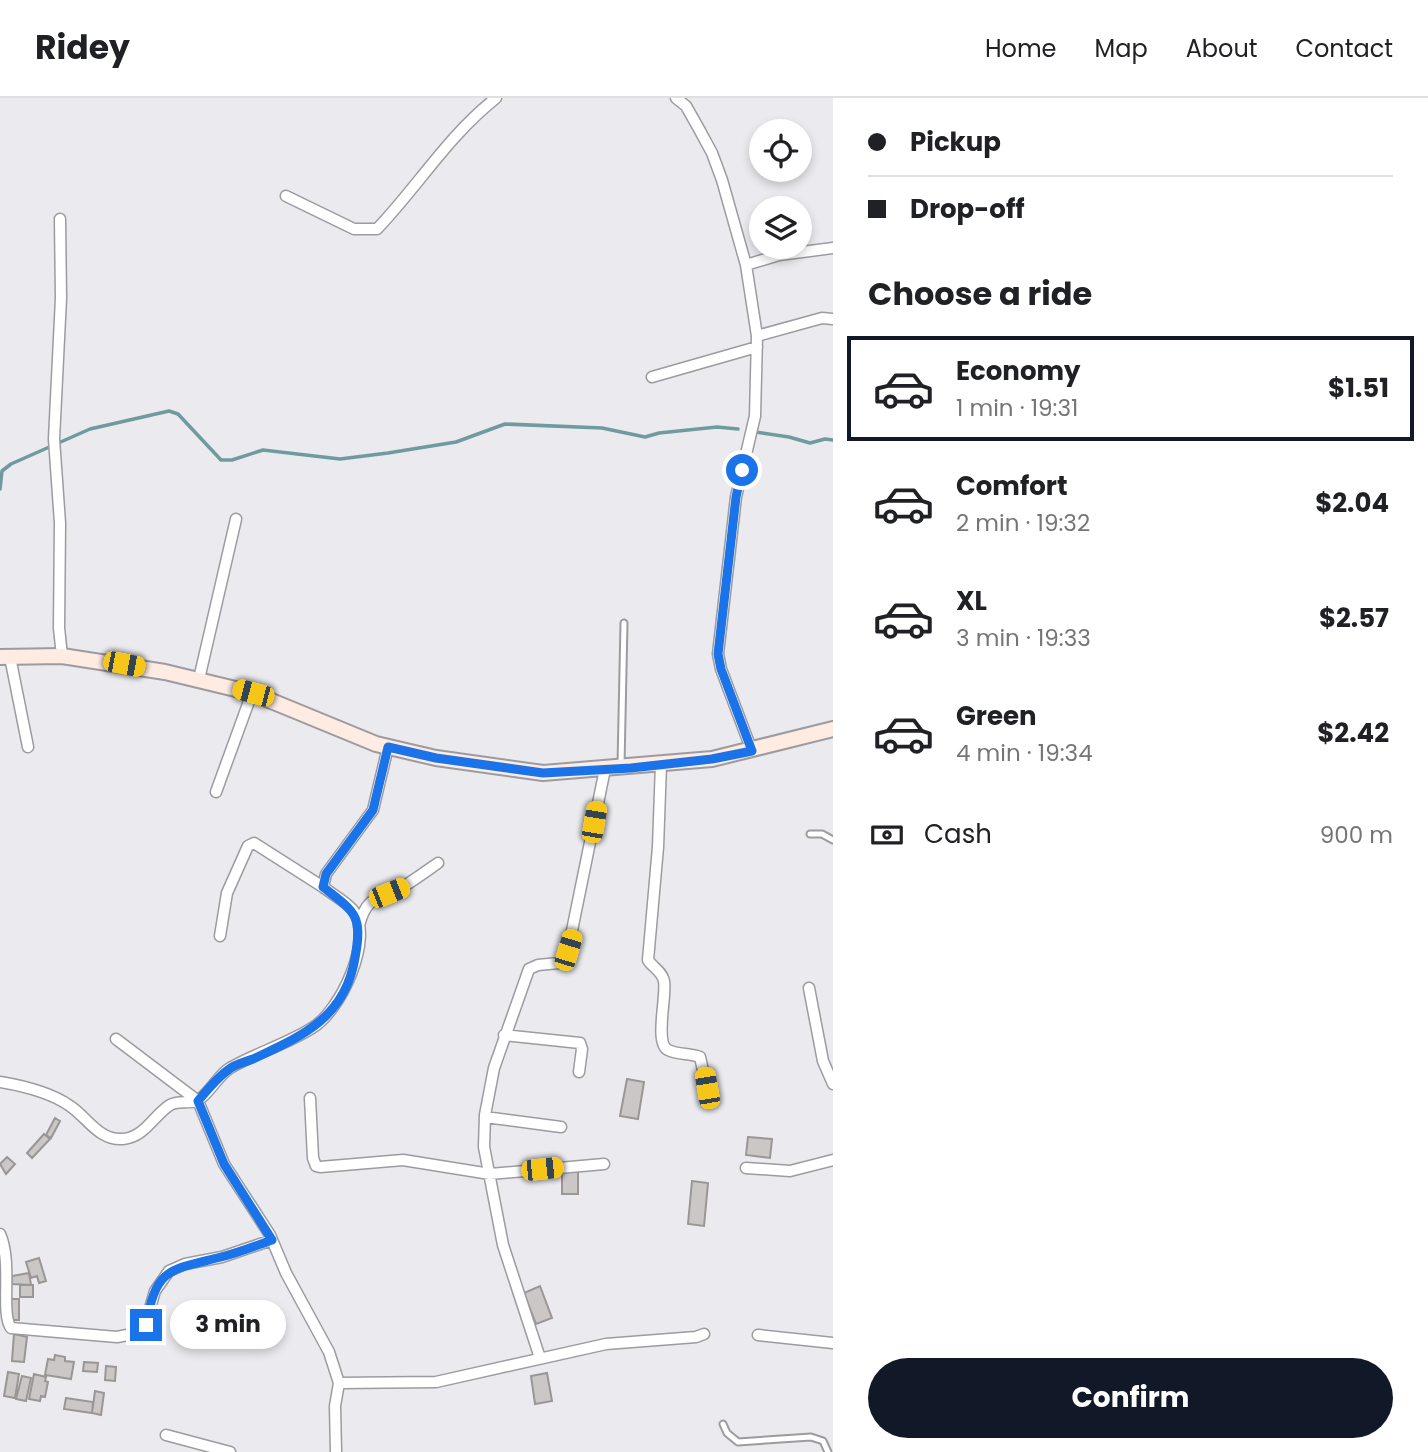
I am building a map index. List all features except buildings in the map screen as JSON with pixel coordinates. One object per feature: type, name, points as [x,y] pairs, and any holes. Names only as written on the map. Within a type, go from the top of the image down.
[{"type":"street","points":[[286,196],[354,229],[377,229],[408,197],[443,148],[496,98]]},
{"type":"street","points":[[676,98],[686,106],[712,153],[747,265],[757,336],[755,416],[736,497],[718,654],[721,669],[752,751]]},
{"type":"street","points":[[60,219],[61,298],[54,439],[60,523],[62,656]]},
{"type":"street","points":[[747,265],[779,255],[833,248]]},
{"type":"street","points":[[757,336],[822,318],[833,319]]},
{"type":"street","points":[[652,377],[757,347]]},
{"type":"street","points":[[199,679],[236,519]]},
{"type":"street","points":[[28,747],[5,657],[62,656],[124,664],[199,679],[253,693],[359,738],[388,747],[436,758],[543,773],[712,759],[833,729]]},
{"type":"street","points":[[216,792],[253,693]]},
{"type":"street","points":[[323,887],[326,874],[373,810],[388,747]]},
{"type":"street","points":[[661,764],[659,835],[648,960],[659,971],[665,983],[661,1037],[663,1046],[668,1050],[699,1058],[707,1088]]},
{"type":"street","points":[[540,1358],[503,1245],[484,1147],[485,1117],[504,1035],[529,969],[559,963],[568,950],[605,769]]},
{"type":"street","points":[[220,936],[227,893],[248,846],[254,843],[323,887],[353,910],[358,933]]},
{"type":"street","points":[[0,1082],[47,1094],[70,1106],[99,1132],[118,1139],[143,1131],[169,1106],[198,1101],[229,1068],[313,1028],[326,1018],[346,988],[354,968],[362,914],[376,896],[404,887],[438,863]]},
{"type":"street","points":[[809,988],[823,1061],[833,1084]]},
{"type":"street","points":[[504,1035],[580,1043],[582,1049],[579,1072]]},
{"type":"street","points":[[116,1040],[198,1101],[224,1164],[272,1240],[286,1273],[329,1352],[339,1383],[335,1406],[335,1452]]},
{"type":"street","points":[[310,1098],[313,1158],[316,1166],[403,1160],[490,1174],[604,1164]]},
{"type":"street","points":[[485,1117],[561,1127]]},
{"type":"street","points":[[747,1168],[790,1171],[833,1160]]},
{"type":"street","points":[[0,1234],[8,1266],[4,1310],[5,1320],[10,1328],[117,1337],[143,1332],[155,1291],[169,1271],[272,1240]]},
{"type":"street","points":[[339,1383],[436,1382],[606,1344],[696,1337],[704,1334]]},
{"type":"street","points":[[758,1335],[833,1343]]},
{"type":"street","points":[[166,1435],[230,1452]]},
{"type":"lane","points":[[621,768],[624,623]]},
{"type":"lane","points":[[810,834],[822,834],[833,840]]},
{"type":"lane","points":[[723,1424],[727,1433],[738,1442],[811,1437],[823,1441],[828,1452]]},
{"type":"waterway","points":[[0,489],[2,471],[11,464],[90,429],[169,411],[178,414],[221,460],[232,460],[263,450],[340,459],[388,453],[456,442],[505,424],[602,428],[645,437],[717,427],[738,429]]},
{"type":"waterway","points":[[755,432],[810,443],[833,440]]},
{"type":"route","points":[[146,1325],[155,1291],[160,1280],[169,1271],[272,1240],[224,1164],[198,1101],[229,1068],[313,1028],[326,1018],[338,1003],[354,968],[358,933],[356,917],[353,910],[323,887],[326,874],[373,810],[388,747],[436,758],[543,773],[631,768],[712,759],[752,751],[721,669],[718,654],[736,497],[742,470]]}]
